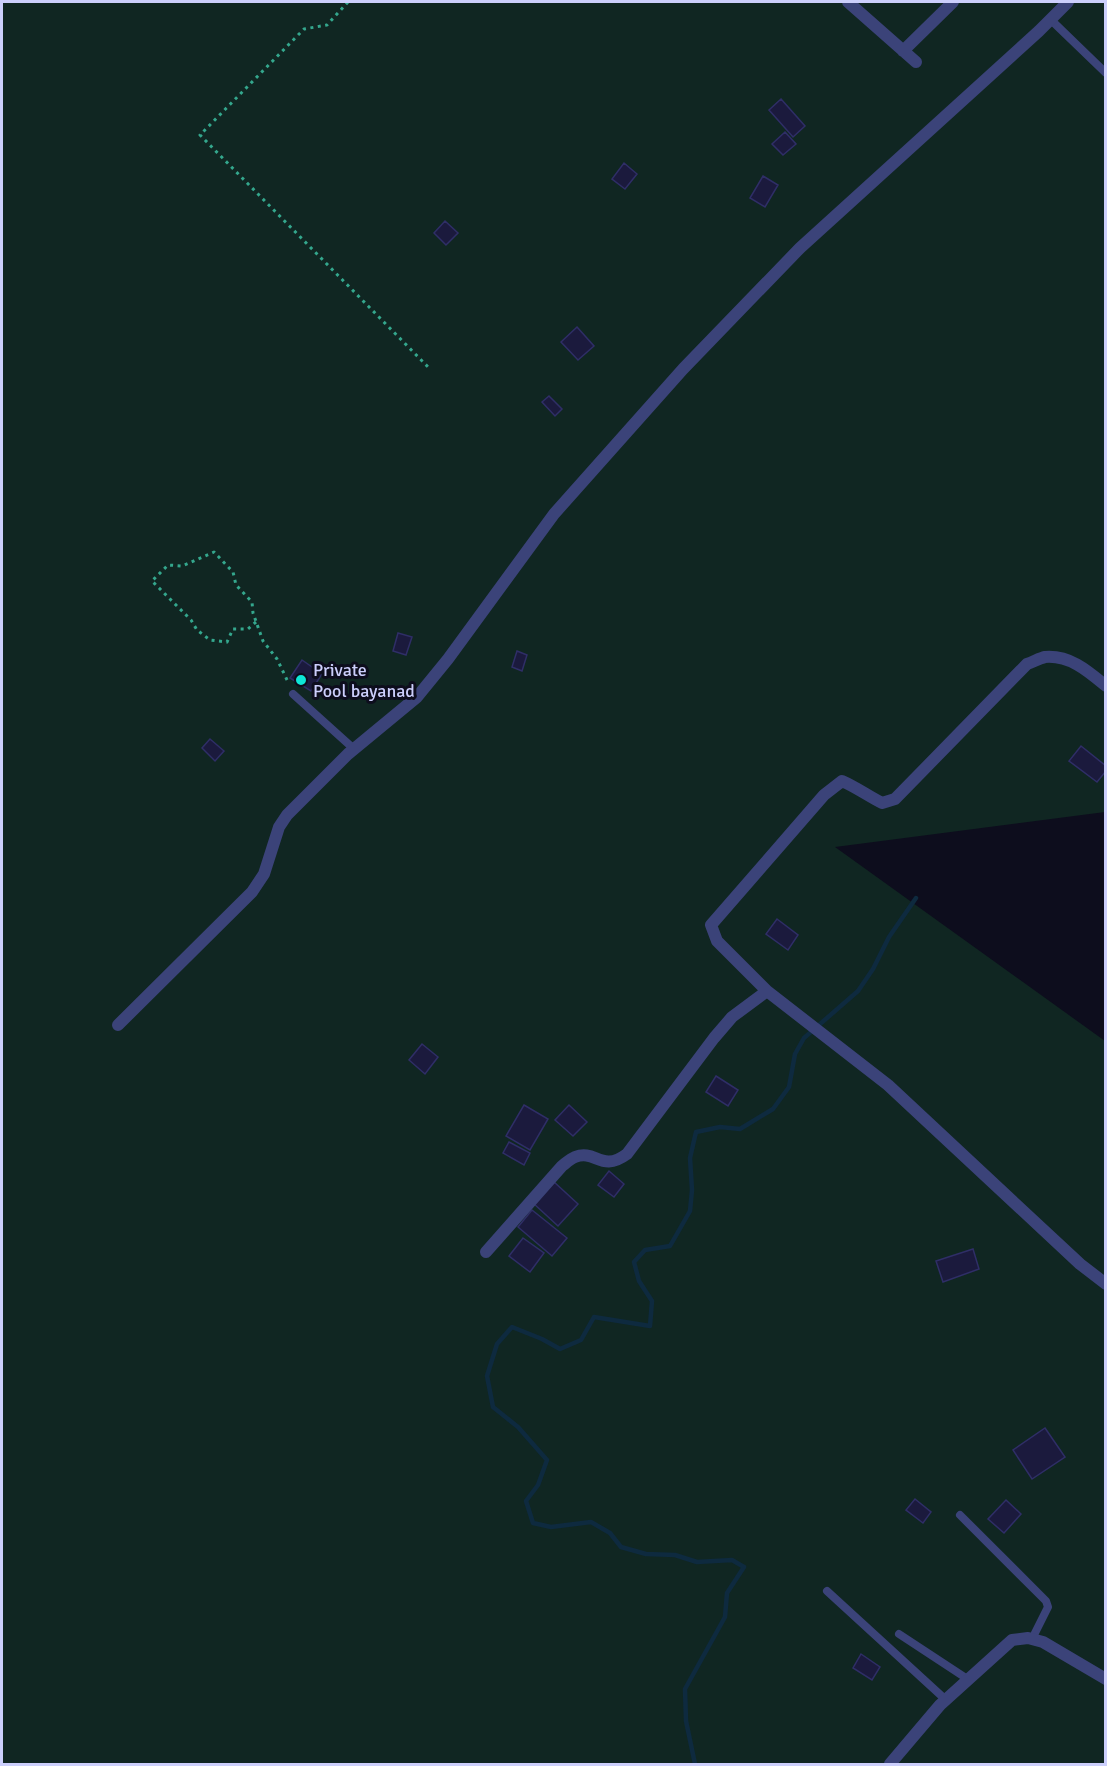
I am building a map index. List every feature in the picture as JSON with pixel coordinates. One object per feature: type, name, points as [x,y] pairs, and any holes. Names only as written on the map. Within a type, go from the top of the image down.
[{"type":"street","points":[[848,2],[916,62]]},
{"type":"street","points":[[118,1025],[252,892],[264,874],[279,827],[287,815],[354,749],[417,697],[448,659],[555,514],[683,369],[800,248],[1068,2]]},
{"type":"street","points":[[903,51],[947,3]]},
{"type":"street","points":[[1106,686],[1082,666],[1065,659],[1044,657],[1028,664],[895,799],[882,803],[855,786],[842,781],[833,786],[711,925],[717,941],[767,991],[888,1085],[1080,1264],[1106,1284]]},
{"type":"street","points":[[486,1252],[562,1166],[574,1158],[592,1157],[607,1162],[617,1161],[627,1154],[732,1017],[767,991]]},
{"type":"street","points":[[890,1764],[946,1700],[1012,1640],[1032,1639],[1043,1642],[1106,1679]]},
{"type":"lane","points":[[1050,20],[1106,73]]},
{"type":"lane","points":[[293,694],[354,749]]},
{"type":"lane","points":[[960,1515],[1046,1601],[1048,1607],[1032,1639]]},
{"type":"lane","points":[[827,1591],[946,1700]]},
{"type":"lane","points":[[899,1634],[969,1680]]},
{"type":"path","points":[[348,2],[327,25],[304,29],[200,135],[431,370]]},
{"type":"path","points":[[256,622],[248,629],[233,629],[226,642],[210,640],[197,630],[152,581],[168,565],[182,567],[214,552],[233,572],[236,585],[252,602],[253,613],[263,641],[277,659],[293,694]]},
{"type":"green space","points":[[2,2],[1105,2],[1105,812],[835,847],[1105,1041],[1105,1764],[2,1764]]},
{"type":"building","points":[[781,99],[805,126],[793,137],[769,110]]},
{"type":"building","points":[[785,132],[796,144],[783,155],[772,144]]},
{"type":"building","points":[[624,163],[637,174],[625,189],[612,179]]},
{"type":"building","points":[[763,176],[778,185],[765,207],[750,198]]},
{"type":"building","points":[[445,221],[458,233],[446,245],[434,233]]},
{"type":"building","points":[[577,327],[594,346],[578,360],[561,342]]},
{"type":"building","points":[[549,396],[562,409],[555,416],[542,402]]},
{"type":"building","points":[[398,633],[412,637],[406,655],[393,651]]},
{"type":"building","points":[[517,651],[527,655],[522,671],[512,667]]},
{"type":"building","points":[[302,660],[322,674],[311,691],[290,678]]},
{"type":"building","points":[[210,739],[224,751],[215,761],[202,748]]},
{"type":"building","points":[[1081,746],[1106,766],[1106,771],[1097,782],[1069,761]]},
{"type":"building","points":[[777,919],[798,935],[788,950],[766,934]]},
{"type":"building","points":[[422,1044],[438,1057],[425,1074],[409,1060]]},
{"type":"building","points":[[716,1076],[738,1090],[728,1106],[706,1092]]},
{"type":"building","points":[[524,1105],[548,1119],[530,1150],[506,1136]]},
{"type":"building","points":[[569,1105],[587,1122],[573,1136],[555,1120]]},
{"type":"building","points":[[509,1142],[530,1153],[524,1165],[503,1153]]},
{"type":"building","points":[[609,1171],[624,1184],[614,1197],[598,1185]]},
{"type":"building","points":[[553,1181],[578,1204],[558,1226],[533,1203]]},
{"type":"building","points":[[532,1210],[567,1238],[552,1256],[518,1227]]},
{"type":"building","points":[[523,1238],[544,1253],[530,1272],[509,1256]]},
{"type":"building","points":[[973,1249],[979,1269],[943,1282],[936,1261]]},
{"type":"building","points":[[1045,1428],[1065,1457],[1032,1479],[1013,1450]]},
{"type":"building","points":[[915,1499],[931,1512],[923,1523],[906,1510]]},
{"type":"building","points":[[1006,1500],[1021,1514],[1004,1533],[988,1519]]},
{"type":"building","points":[[861,1654],[880,1667],[872,1680],[853,1668]]},
{"type":"waterway","points":[[695,1764],[686,1721],[685,1689],[725,1617],[727,1593],[744,1567],[732,1560],[697,1562],[675,1555],[646,1554],[621,1547],[610,1533],[591,1522],[551,1527],[533,1523],[526,1501],[538,1485],[547,1460],[518,1427],[493,1407],[487,1376],[497,1344],[512,1327],[560,1349],[581,1340],[594,1317],[650,1326],[652,1301],[639,1281],[634,1262],[645,1250],[670,1246],[690,1211],[692,1190],[690,1158],[696,1132],[720,1127],[740,1129],[773,1109],[789,1087],[795,1054],[804,1038],[858,991],[873,969],[889,937],[916,898]]},
{"type":"place","name":"Private Pool bayanad","points":[[301,680]]}]
